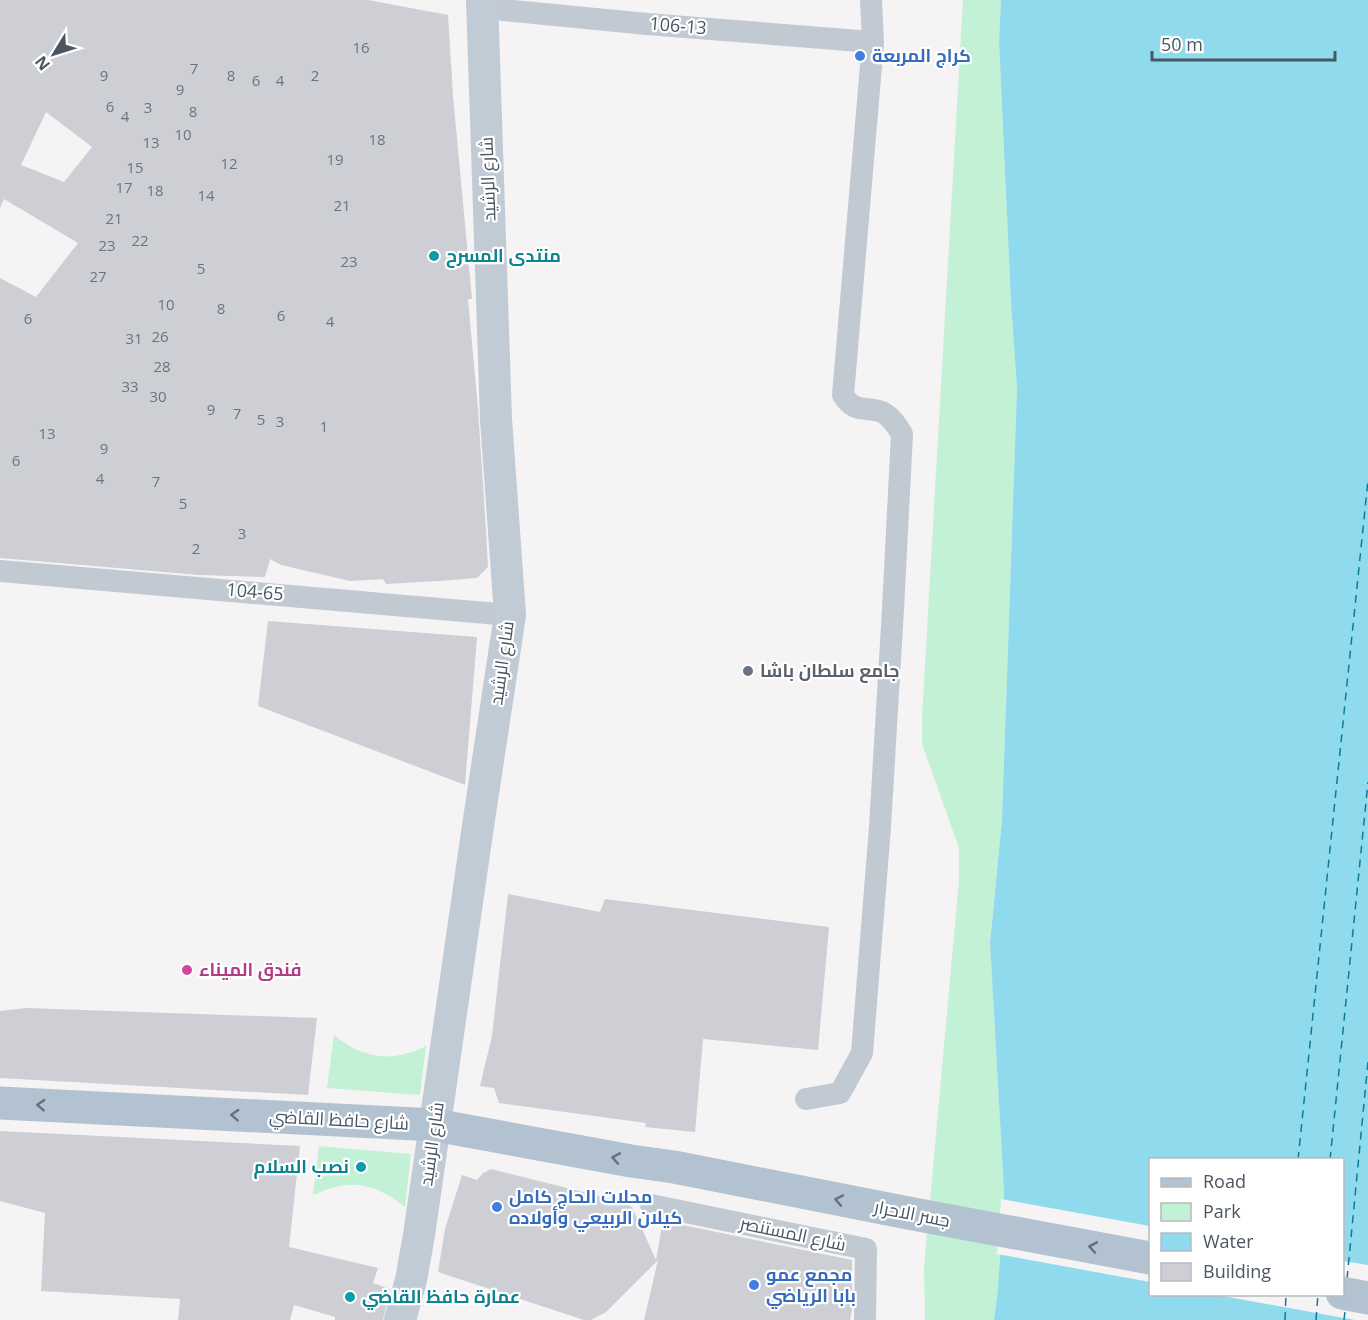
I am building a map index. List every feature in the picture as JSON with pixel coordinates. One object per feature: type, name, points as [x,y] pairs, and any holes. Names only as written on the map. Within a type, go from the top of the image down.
[{"type":"main road","name":"شارع الرشيد","points":[[400,1320],[411,1280],[419,1235],[510,615],[496,419],[482,4]]},
{"type":"main road","name":"شارع حافظ القاضي","points":[[0,1103],[435,1125],[674,1167]]},
{"type":"main road","name":"جسر الاحرار","points":[[674,1167],[1149,1258]]},
{"type":"main road","points":[[1344,1293],[1368,1298]]},
{"type":"street","points":[[806,1099],[840,1093],[862,1053],[881,816],[902,434],[896,423],[884,412],[856,408],[843,395],[873,42],[871,0]]},
{"type":"street","name":"106-13","points":[[482,4],[646,24],[873,42]]},
{"type":"street","name":"104-65","points":[[0,571],[510,615]]},
{"type":"street","name":"شارع المستنصر","points":[[651,1205],[866,1249],[865,1320]]},
{"type":"green space","points":[[963,0],[1001,0],[999,41],[1017,388],[1002,819],[990,942],[1004,1192],[994,1320],[925,1320],[924,1267],[959,880],[959,848],[922,744],[922,718]]},
{"type":"green space","points":[[334,1035],[356,1049],[378,1056],[401,1055],[426,1046],[420,1095],[327,1088]]},
{"type":"green space","points":[[319,1146],[411,1154],[405,1207],[382,1192],[361,1185],[338,1186],[313,1195]]},
{"type":"water","points":[[1001,0],[1368,0],[1368,1320],[994,1320],[1004,1192],[990,943],[1002,819],[1017,388],[999,41]]},
{"type":"pier","points":[[1001,1199],[1149,1226],[1149,1282],[997,1254]]},
{"type":"pier","points":[[1344,1261],[1368,1265],[1368,1320],[1355,1320],[1223,1296],[1344,1296]]},
{"type":"building","points":[[0,0],[368,0],[448,15],[453,96],[472,299],[468,299],[488,567],[477,578],[386,584],[383,579],[350,581],[281,565],[270,559],[265,577],[199,575],[0,558],[0,278],[36,297],[78,243],[4,199],[0,208]],"holes":[[[46,112],[92,147],[64,182],[21,165]]]},
{"type":"building","points":[[268,621],[477,637],[465,785],[258,706]]},
{"type":"building","points":[[508,894],[600,912],[605,899],[829,927],[818,1050],[703,1039],[695,1132],[645,1127],[646,1123],[499,1103],[494,1088],[480,1086],[492,1036]]},
{"type":"building","points":[[27,1008],[317,1018],[308,1095],[0,1078],[0,1011]]},
{"type":"building","points":[[0,1131],[300,1146],[289,1247],[378,1268],[373,1283],[390,1289],[383,1320],[335,1320],[335,1317],[294,1305],[290,1320],[178,1320],[180,1299],[41,1291],[45,1213],[0,1201]]},
{"type":"building","points":[[491,1169],[623,1202],[632,1207],[656,1260],[663,1221],[852,1260],[850,1320],[644,1320],[658,1260],[606,1312],[591,1320],[584,1320],[438,1272],[445,1229],[462,1175],[477,1180]]},
{"type":"ferry route","points":[[1298,1158],[1368,480]]},
{"type":"ferry route","points":[[1330,1158],[1368,782]]},
{"type":"ferry route","points":[[1347,1279],[1368,1062]]},
{"type":"ferry route","points":[[1285,1320],[1286,1296]]},
{"type":"ferry route","points":[[1316,1320],[1318,1296]]},
{"type":"ferry route","points":[[1344,1320],[1345,1311]]},
{"type":"place","name":"كراج المربعة","points":[[860,56]]},
{"type":"place","name":"منتدى المسرح","points":[[434,256]]},
{"type":"place","name":"جامع سلطان باشا","points":[[748,671]]},
{"type":"place","name":"فندق الميناء","points":[[187,970]]},
{"type":"place","name":"نصب السلام","points":[[361,1167]]},
{"type":"place","name":"محلات الحاج كامل كيلان الربيعي وأولاده","points":[[497,1207]]},
{"type":"place","name":"مجمع عمو بابا الرياضي","points":[[754,1285]]},
{"type":"place","name":"عمارة حافظ القاضي","points":[[350,1297]]}]
